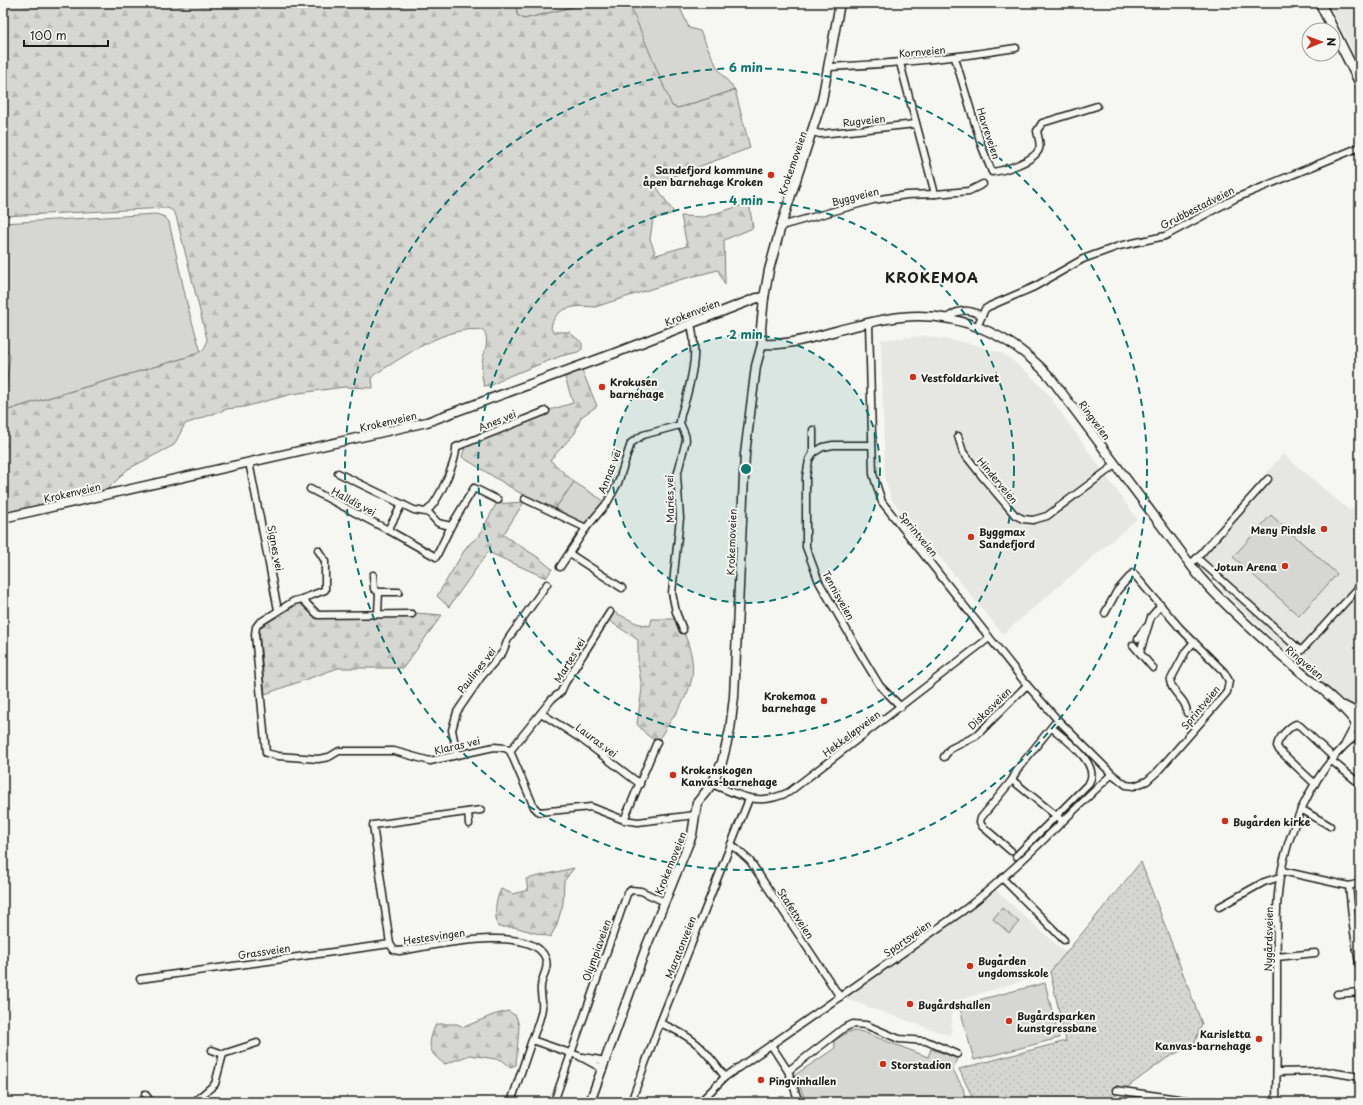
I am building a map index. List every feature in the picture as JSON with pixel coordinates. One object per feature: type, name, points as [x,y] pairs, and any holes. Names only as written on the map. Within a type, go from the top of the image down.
[{"type":"main road","name":"Krokemoveien","points":[[594,1102],[632,986],[692,835],[695,815],[701,796],[712,784],[722,762],[732,720],[745,454],[756,366],[762,344],[761,328],[764,298],[769,270],[781,226],[813,132],[830,67],[840,3]]},
{"type":"main road","points":[[1324,4],[1360,83]]},
{"type":"main road","name":"Krokenveien","points":[[3,518],[404,428],[444,417],[758,298],[764,298]]},
{"type":"main road","name":"Ringveien","points":[[762,344],[790,342],[901,317],[947,318],[977,327],[1011,343],[1041,367],[1060,390],[1190,564],[1222,602],[1273,648],[1335,700],[1358,723]]},
{"type":"main road","name":"Krokemoveien","points":[[590,1102],[598,1078],[605,1065]]},
{"type":"street","name":"Kornveien","points":[[830,67],[955,58],[1016,48]]},
{"type":"street","name":"Havreveien","points":[[955,58],[982,147],[992,172],[1003,171],[1036,156],[1040,146],[1037,131],[1042,123],[1097,106]]},
{"type":"street","points":[[900,63],[935,194]]},
{"type":"street","name":"Rugveien","points":[[813,132],[820,134],[916,124]]},
{"type":"street","name":"Grubbestadveien","points":[[977,327],[985,309],[1034,287],[1083,258],[1118,246],[1165,236],[1236,198],[1360,147]]},
{"type":"street","name":"Byggveien","points":[[781,226],[873,200],[907,195],[969,191],[983,184]]},
{"type":"street","points":[[947,318],[957,311],[967,310],[975,311],[982,316]]},
{"type":"street","name":"Sprintveien","points":[[869,323],[874,481],[882,502],[989,638],[1056,718],[1112,774],[1126,785],[1134,786],[1147,782],[1227,692],[1229,686],[1228,676],[1194,642],[1133,573],[1117,590],[1105,613]]},
{"type":"street","name":"Maries vei","points":[[683,630],[676,612],[672,593],[680,518],[677,476],[686,440],[686,434],[680,425],[695,358],[695,345],[691,324]]},
{"type":"street","name":"Anes vei","points":[[427,511],[435,501],[453,464],[456,447],[546,411]]},
{"type":"street","name":"Annas vei","points":[[560,568],[586,528],[597,517],[614,492],[628,449],[634,440],[643,434],[680,425]]},
{"type":"street","name":"Tennisveien","points":[[813,430],[813,453],[809,460],[806,476],[806,547],[819,582],[863,658],[880,686],[901,707]]},
{"type":"street","name":"Hinderveien","points":[[958,436],[963,452],[981,475],[1015,515],[1023,519],[1040,519],[1047,516],[1115,464]]},
{"type":"street","points":[[813,453],[822,447],[833,445],[872,445]]},
{"type":"street","name":"Signes vei","points":[[249,462],[278,610]]},
{"type":"street","name":"Halldis vei","points":[[338,473],[418,512],[427,511],[438,523],[451,526]]},
{"type":"street","points":[[1190,564],[1268,479]]},
{"type":"street","name":"Halldis vei","points":[[310,489],[436,557],[451,526],[474,488],[498,500]]},
{"type":"street","points":[[525,499],[586,528]]},
{"type":"street","points":[[388,530],[402,504]]},
{"type":"street","points":[[278,610],[294,601],[325,590],[325,562],[318,550]]},
{"type":"street","points":[[570,554],[622,588]]},
{"type":"street","points":[[1197,558],[1301,651],[1360,586]]},
{"type":"street","points":[[373,575],[374,589],[379,592],[399,592]]},
{"type":"street","name":"Paulines vei","points":[[457,754],[452,730],[457,712],[485,672],[503,652],[508,639],[547,584]]},
{"type":"street","points":[[378,614],[379,592]]},
{"type":"street","points":[[302,599],[318,614],[412,614]]},
{"type":"street","points":[[1140,652],[1151,617],[1161,605]]},
{"type":"street","name":"Klaras vei","points":[[278,610],[259,623],[256,627],[255,634],[266,753],[278,756],[318,759],[329,757],[340,752],[394,751],[430,761],[443,760],[457,754],[494,747],[505,748],[510,751]]},
{"type":"street","name":"Martes vei","points":[[510,751],[552,699],[561,692],[565,683],[610,612]]},
{"type":"street","points":[[1138,639],[1144,629],[1148,626]]},
{"type":"street","name":"Hekkeløpveien","points":[[712,784],[748,799],[761,800],[776,798],[789,792],[989,638]]},
{"type":"street","points":[[1187,713],[1186,704],[1172,688],[1170,681],[1186,651],[1194,642]]},
{"type":"street","points":[[1133,645],[1153,668]]},
{"type":"street","name":"Diskosveien","points":[[944,757],[950,749],[976,736],[1027,685]]},
{"type":"street","name":"Lauras vei","points":[[541,713],[580,739],[640,784]]},
{"type":"street","points":[[1052,728],[1084,757],[1092,776],[1090,783],[1057,816],[1014,853],[982,826],[980,822],[1012,780],[1017,770],[1052,728],[1056,718]]},
{"type":"street","name":"Nygårdsveien","points":[[1276,1102],[1278,908],[1281,874],[1291,837],[1301,809],[1316,784],[1344,746],[1358,723]]},
{"type":"street","name":"Nygårdsveien","points":[[1344,746],[1358,723]]},
{"type":"street","points":[[1316,784],[1279,750],[1277,746],[1278,742],[1292,726],[1296,724],[1300,726],[1360,784]]},
{"type":"street","points":[[624,820],[657,742]]},
{"type":"street","points":[[510,751],[536,810],[542,812],[591,807],[624,820],[638,822],[695,815]]},
{"type":"street","name":"Sportsveien","points":[[700,1102],[725,1077],[964,910],[1003,879],[1112,774]]},
{"type":"street","points":[[1012,780],[1062,821]]},
{"type":"street","name":"Maratonveien","points":[[631,1102],[660,1023],[748,799]]},
{"type":"street","points":[[1301,809],[1330,826]]},
{"type":"street","name":"Hestesvingen","points":[[481,810],[373,824],[390,944],[394,950],[399,951],[457,942],[504,938],[519,941],[538,948],[544,955],[547,965],[541,984],[542,1010],[511,1102]]},
{"type":"street","points":[[468,812],[469,824]]},
{"type":"street","name":"Stafettveien","points":[[731,844],[750,861],[840,997]]},
{"type":"street","points":[[1219,907],[1281,874],[1349,886],[1360,883]]},
{"type":"street","points":[[1003,879],[1064,940]]},
{"type":"street","points":[[1349,886],[1353,926],[1360,970]]},
{"type":"street","name":"Olympiaveien","points":[[554,1102],[627,894],[631,890],[637,890],[665,902]]},
{"type":"street","name":"Grassveien","points":[[140,979],[390,944]]},
{"type":"street","points":[[1277,957],[1315,953]]},
{"type":"street","points":[[1337,994],[1360,992]]},
{"type":"street","points":[[660,1023],[683,1033],[700,1045],[725,1077]]},
{"type":"street","points":[[788,1071],[844,1028],[858,1023],[899,1038],[926,1041],[957,1054]]},
{"type":"street","points":[[532,1040],[605,1065]]},
{"type":"street","points":[[212,1050],[223,1054],[257,1043]]},
{"type":"street","points":[[771,1045],[788,1071],[799,1102]]},
{"type":"street","points":[[194,1102],[216,1084],[223,1054]]},
{"type":"street","points":[[1277,1072],[1324,1071],[1360,1077]]},
{"type":"street","points":[[1116,1090],[1199,1102]]},
{"type":"street","points":[[144,1094],[151,1102]]},
{"type":"shaded area","points":[[1338,3],[1360,3],[1360,66],[1341,28],[1341,22],[1338,22],[1331,8]]},
{"type":"shaded area","points":[[924,336],[969,343],[1004,354],[1030,375],[1047,393],[1137,519],[1003,634],[892,500],[885,480],[881,340]]},
{"type":"shaded area","points":[[1283,454],[1350,511],[1360,500],[1360,710],[1328,690],[1301,667],[1300,664],[1225,593],[1194,556]]},
{"type":"shaded area","name":"Bugården ungdomsskole","points":[[993,888],[1066,953],[1050,972],[953,1002],[951,1036],[840,997]]},
{"type":"green space","points":[[3,3],[516,3],[517,15],[524,19],[589,3],[629,3],[672,106],[678,108],[735,90],[750,148],[654,183],[674,213],[653,219],[650,239],[656,255],[687,246],[681,216],[704,217],[749,203],[753,228],[724,240],[725,285],[718,270],[679,280],[595,307],[581,306],[561,311],[553,321],[551,329],[554,332],[569,332],[582,343],[582,349],[578,352],[561,356],[509,376],[492,385],[484,386],[482,377],[482,364],[486,342],[483,330],[454,332],[426,343],[375,374],[372,377],[373,388],[344,387],[292,394],[244,407],[227,409],[185,424],[174,445],[128,469],[108,489],[3,513],[3,412],[194,355],[202,350],[207,339],[176,216],[172,210],[167,208],[3,216]]},
{"type":"green space","points":[[516,3],[589,3],[524,19],[517,15]]},
{"type":"green space","points":[[629,3],[678,3],[689,28],[700,31],[718,69],[735,90],[678,108],[671,106]]},
{"type":"green space","points":[[156,214],[165,217],[169,222],[188,308],[201,352],[3,412],[10,356],[3,343],[3,223]]},
{"type":"green space","points":[[581,368],[597,406],[581,417],[575,433],[550,460],[574,482],[552,513],[462,457],[466,443],[546,411],[573,403],[564,374]]},
{"type":"green space","points":[[574,482],[607,503],[586,528],[552,513]]},
{"type":"green space","points":[[524,502],[503,535],[539,558],[552,569],[546,578],[488,552],[449,607],[437,596],[467,546],[479,536],[496,504]]},
{"type":"green space","name":"Jotun Arena","points":[[1271,515],[1337,574],[1299,616],[1233,557]]},
{"type":"green space","points":[[300,603],[316,617],[416,613],[442,615],[403,668],[338,668],[265,694],[259,628]]},
{"type":"green space","points":[[614,612],[636,623],[650,626],[652,619],[678,619],[687,640],[693,671],[690,684],[678,710],[657,742],[647,735],[637,724],[642,689],[638,663],[638,640],[608,620]]},
{"type":"green space","points":[[1141,862],[1202,1024],[1194,1044],[1167,1058],[1107,1102],[972,1102],[971,1094],[959,1069],[1066,1041],[1050,972]]},
{"type":"green space","points":[[574,868],[564,881],[563,904],[556,927],[550,937],[514,927],[498,927],[496,908],[497,898],[501,889],[513,894],[528,890],[526,879]]},
{"type":"green space","points":[[1002,908],[1019,922],[1009,933],[993,919]]},
{"type":"green space","name":"Bugårdsparken kunstgressbane","points":[[1045,983],[1059,1038],[974,1060],[959,1005]]},
{"type":"green space","points":[[508,1011],[516,1016],[519,1026],[516,1065],[510,1067],[502,1060],[470,1055],[445,1064],[434,1055],[430,1047],[430,1042],[436,1024],[457,1024],[464,1027],[493,1015]]},
{"type":"green space","name":"Storstadion","points":[[848,1032],[863,1032],[928,1057],[931,1049],[957,1058],[953,1070],[963,1088],[966,1102],[806,1102],[795,1075],[835,1048],[834,1041]]},
{"type":"place","name":"Sandefjord kommune åpen barnehage Kroken","points":[[771,175]]},
{"type":"place","name":"Vestfoldarkivet","points":[[913,377]]},
{"type":"place","name":"Krokusen barnehage","points":[[602,387]]},
{"type":"place","name":"Meny Pindsle","points":[[1324,529]]},
{"type":"place","name":"Byggmax Sandefjord","points":[[971,537]]},
{"type":"place","name":"Jotun Arena","points":[[1285,566]]},
{"type":"place","name":"Krokemoa barnehage","points":[[824,701]]},
{"type":"place","name":"Krokenskogen Kanvas-barnehage","points":[[673,775]]},
{"type":"place","name":"Bugården kirke","points":[[1225,821]]},
{"type":"place","name":"Bugården ungdomsskole","points":[[970,966]]},
{"type":"place","name":"Bugårdshallen","points":[[910,1004]]},
{"type":"place","name":"Bugårdsparken kunstgressbane","points":[[1009,1021]]},
{"type":"place","name":"Karisletta Kanvas-barnehage","points":[[1259,1039]]},
{"type":"place","name":"Storstadion","points":[[883,1064]]},
{"type":"place","name":"Pingvinhallen","points":[[761,1080]]},
{"type":"district","name":"KROKEMOA","points":[[932,277]]}]
